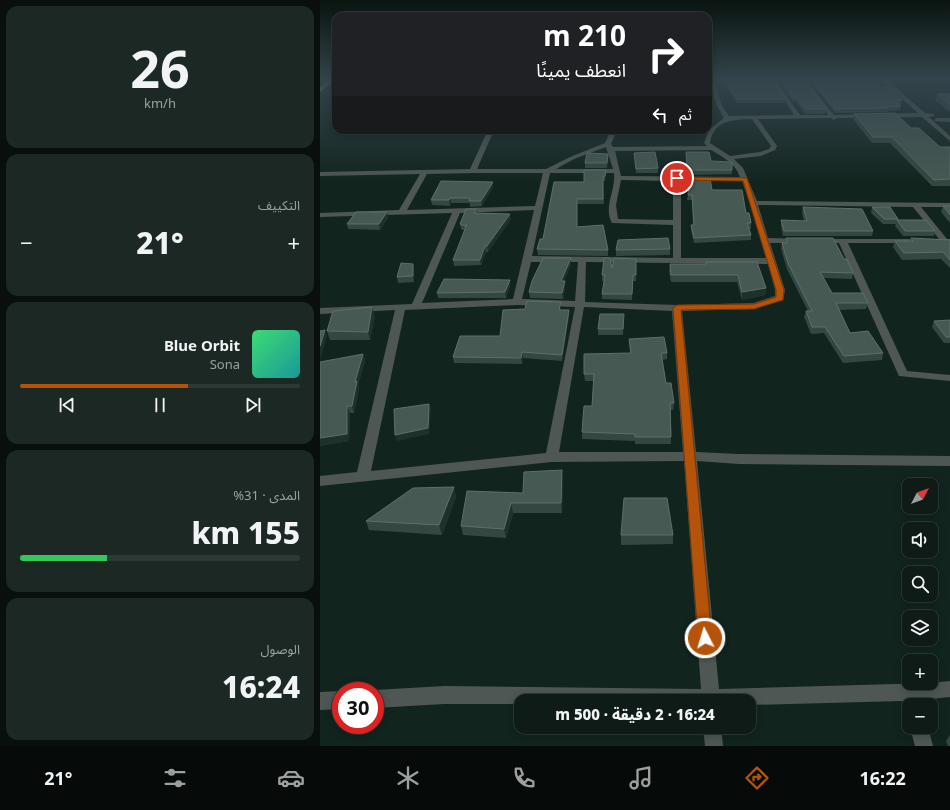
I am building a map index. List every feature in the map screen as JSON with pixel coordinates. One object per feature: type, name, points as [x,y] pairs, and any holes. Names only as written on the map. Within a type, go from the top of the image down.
[{"type":"street","points":[[724,115],[728,118]]},
{"type":"street","points":[[831,115],[834,118]]},
{"type":"street","points":[[712,131],[717,125],[728,118],[834,118],[932,115],[950,131]]},
{"type":"street","points":[[924,116],[950,139]]},
{"type":"street","points":[[730,158],[761,154],[772,150],[774,146],[755,119]]},
{"type":"street","points":[[937,120],[950,120]]},
{"type":"street","points":[[473,171],[489,134]]},
{"type":"street","points":[[613,134],[610,147],[618,174],[613,203],[613,218],[615,221],[677,223]]},
{"type":"street","points":[[320,311],[517,302],[677,308],[754,306],[780,298],[780,290],[772,261],[745,179],[740,168],[730,158],[712,148],[707,143],[707,137],[710,134]]},
{"type":"street","points":[[517,302],[547,171],[572,158],[610,147],[712,148]]},
{"type":"street","points":[[320,174],[547,171],[677,178],[745,179]]},
{"type":"street","points":[[402,213],[425,172]]},
{"type":"street","points":[[677,178],[677,260]]},
{"type":"street","points":[[754,203],[950,204]]},
{"type":"street","points":[[915,204],[948,241]]},
{"type":"street","points":[[320,216],[538,208]]},
{"type":"street","points":[[416,306],[457,211]]},
{"type":"street","points":[[765,240],[843,242],[948,241]]},
{"type":"street","points":[[843,242],[903,374],[950,378]]},
{"type":"street","points":[[527,259],[772,261]]},
{"type":"street","points":[[552,457],[580,304],[582,260]]},
{"type":"street","points":[[363,476],[401,307]]},
{"type":"street","points":[[677,308],[709,694]]},
{"type":"street","points":[[320,481],[552,457],[689,456],[739,459],[950,461]]},
{"type":"street","points":[[915,698],[950,689]]},
{"type":"street","points":[[384,698],[444,695],[514,696]]},
{"type":"street","points":[[756,700],[902,699]]},
{"type":"street","points":[[320,701],[332,700]]},
{"type":"street","points":[[713,734],[714,746]]},
{"type":"street","points":[[921,734],[924,746]]},
{"type":"building","points":[[855,115],[897,115],[911,128],[919,128],[940,147],[950,147],[950,179],[934,180],[892,137],[873,137]]},
{"type":"building","points":[[655,152],[658,168],[636,169],[634,153]]},
{"type":"building","points":[[686,152],[709,152],[711,161],[732,162],[732,170],[687,170]]},
{"type":"building","points":[[587,153],[608,154],[607,163],[585,163]]},
{"type":"building","points":[[584,170],[606,170],[605,176],[603,177],[603,199],[577,199],[577,227],[603,225],[608,250],[537,249],[540,239],[543,239],[554,182],[584,182]]},
{"type":"building","points":[[688,178],[710,178],[712,190],[742,190],[746,213],[749,213],[751,223],[747,223],[751,235],[694,238],[691,225],[694,225],[692,195],[688,195]]},
{"type":"building","points":[[441,181],[493,182],[481,201],[469,201],[470,198],[431,200]]},
{"type":"building","points":[[943,206],[950,206],[950,215]]},
{"type":"building","points":[[803,207],[862,209],[873,231],[784,231],[781,220],[807,221]]},
{"type":"building","points":[[872,207],[890,207],[898,219],[884,219]]},
{"type":"building","points":[[466,209],[476,209],[474,213],[510,214],[487,246],[485,246],[480,260],[453,260],[467,224],[465,226],[460,224]]},
{"type":"building","points":[[356,212],[387,212],[379,224],[347,224]]},
{"type":"building","points":[[897,220],[926,220],[935,231],[905,231]]},
{"type":"building","points":[[668,238],[670,249],[616,250],[618,240]]},
{"type":"building","points":[[786,238],[833,238],[844,259],[847,259],[853,273],[820,272],[832,293],[863,293],[868,303],[836,303],[850,333],[868,331],[883,353],[844,356],[825,327],[812,327],[806,311],[812,311],[788,263],[782,243],[787,243]]},
{"type":"building","points":[[911,238],[950,240],[950,260],[943,252],[904,253],[895,241],[913,241]]},
{"type":"building","points":[[543,258],[571,258],[561,281],[565,281],[562,293],[529,292],[532,281]]},
{"type":"building","points":[[604,258],[610,258],[612,268],[614,258],[636,259],[636,275],[633,275],[632,294],[602,294],[605,275],[602,275]]},
{"type":"building","points":[[706,262],[757,262],[766,288],[742,292],[738,275],[671,275],[670,264],[706,264]]},
{"type":"building","points":[[401,263],[413,264],[413,276],[397,277]]},
{"type":"building","points":[[444,279],[510,280],[505,292],[437,293]]},
{"type":"building","points":[[527,301],[561,302],[559,310],[569,310],[562,355],[522,352],[521,358],[453,357],[460,336],[500,336],[503,310],[525,309]]},
{"type":"building","points":[[372,307],[368,332],[327,331],[333,311]]},
{"type":"building","points":[[600,314],[624,314],[623,329],[598,329]]},
{"type":"building","points":[[950,320],[950,337],[946,337],[934,321]]},
{"type":"building","points":[[325,330],[320,346],[320,331]]},
{"type":"building","points":[[664,337],[667,353],[661,353],[666,383],[671,383],[674,403],[670,403],[671,437],[635,437],[635,434],[582,432],[584,406],[592,406],[594,374],[584,374],[584,354],[631,353],[629,339]]},
{"type":"building","points":[[363,354],[355,382],[357,381],[352,406],[347,406],[347,434],[320,438],[320,362]]},
{"type":"building","points":[[429,404],[428,428],[395,435],[394,409]]},
{"type":"building","points":[[562,470],[561,503],[511,503],[504,529],[461,526],[467,491],[523,493],[524,472]]},
{"type":"building","points":[[454,487],[439,525],[366,521],[413,488]]},
{"type":"building","points":[[624,498],[667,498],[673,535],[621,535]]},
{"type":"route","points":[[677,178],[745,179],[754,203],[780,290],[780,298],[772,302],[754,306],[677,308],[705,638]]}]
